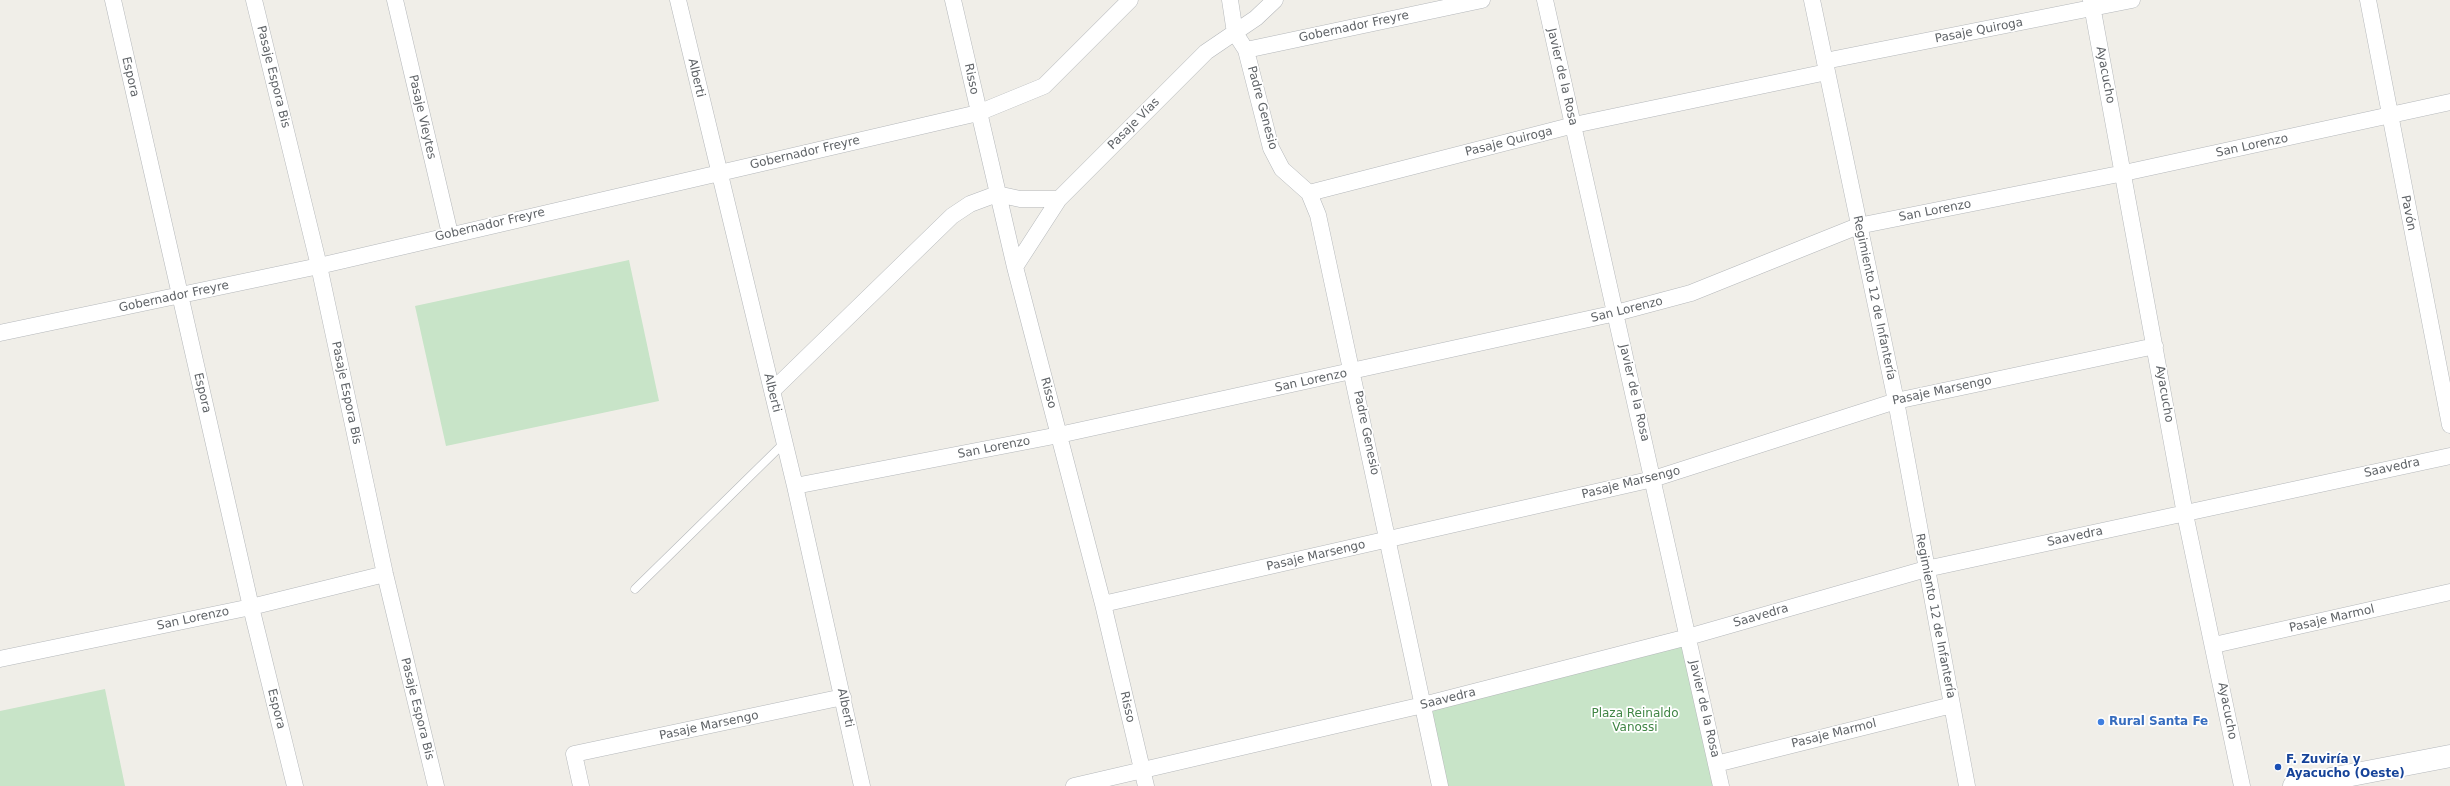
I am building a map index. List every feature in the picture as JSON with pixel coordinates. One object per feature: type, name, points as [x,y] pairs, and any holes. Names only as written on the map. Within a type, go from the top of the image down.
[{"type":"main road","points":[[2294,786],[2450,756]]},
{"type":"street","name":"Espora","points":[[113,0],[251,607],[295,786]]},
{"type":"street","name":"Pasaje Espora Bis","points":[[254,0],[319,266],[385,574],[436,786]]},
{"type":"street","name":"Pasaje Vieytes","points":[[395,0],[450,234]]},
{"type":"street","name":"Alberti","points":[[678,0],[718,173],[795,486],[862,786]]},
{"type":"street","name":"Risso","points":[[954,0],[978,113],[1014,268],[1103,604],[1146,786]]},
{"type":"street","points":[[978,113],[1044,86],[1130,0]]},
{"type":"street","points":[[1230,0],[1235,33],[1246,50]]},
{"type":"street","name":"Pasaje Vías","points":[[1014,268],[1059,198],[1206,52],[1256,18],[1275,0]]},
{"type":"street","name":"Gobernador Freyre","points":[[1246,50],[1482,0]]},
{"type":"street","name":"Javier de la Rosa","points":[[1545,0],[1721,786]]},
{"type":"street","name":"Regimiento 12 de Infantería","points":[[1812,0],[1858,226],[1896,400],[1967,786]]},
{"type":"street","name":"Pasaje Quiroga","points":[[1309,193],[1574,125],[2091,4],[2132,0]]},
{"type":"street","name":"Pavón","points":[[2368,0],[2389,116],[2450,425]]},
{"type":"street","name":"Ayacucho","points":[[2091,4],[2124,173],[2185,514],[2214,645],[2242,786]]},
{"type":"street","name":"Padre Genesio","points":[[1246,50],[1271,148],[1282,169],[1309,193],[1318,215],[1440,786]]},
{"type":"street","name":"San Lorenzo","points":[[795,486],[1058,435],[1352,372],[1616,313],[1691,293],[1858,226],[2124,173],[2450,102]]},
{"type":"street","name":"Gobernador Freyre","points":[[0,333],[319,266],[450,234],[978,113]]},
{"type":"street","points":[[772,391],[952,216],[970,204],[997,194],[1020,199],[1059,198]]},
{"type":"street","name":"Pasaje Marsengo","points":[[1103,604],[1653,480],[1896,400],[2155,346]]},
{"type":"street","name":"Saavedra","points":[[1074,786],[1423,705],[1688,637],[1926,569],[2450,456]]},
{"type":"street","name":"San Lorenzo","points":[[0,658],[251,607],[385,574]]},
{"type":"street","name":"Pasaje Marmol","points":[[2214,645],[2450,592]]},
{"type":"street","name":"Pasaje Marsengo","points":[[581,786],[574,754],[843,697]]},
{"type":"street","name":"Pasaje Marmol","points":[[1716,764],[1952,705]]},
{"type":"lane","points":[[634,589],[784,443]]},
{"type":"green space","points":[[629,260],[659,401],[446,446],[415,306]]},
{"type":"green space","name":"Plaza Reinaldo Vanossi","points":[[1686,642],[1718,786],[1443,786],[1426,707]]},
{"type":"green space","points":[[105,689],[125,786],[0,786],[0,711]]},
{"type":"place","name":"Rural Santa Fe","points":[[2101,722]]},
{"type":"place","name":"F. Zuviría y Ayacucho (Oeste)","points":[[2278,767]]}]
